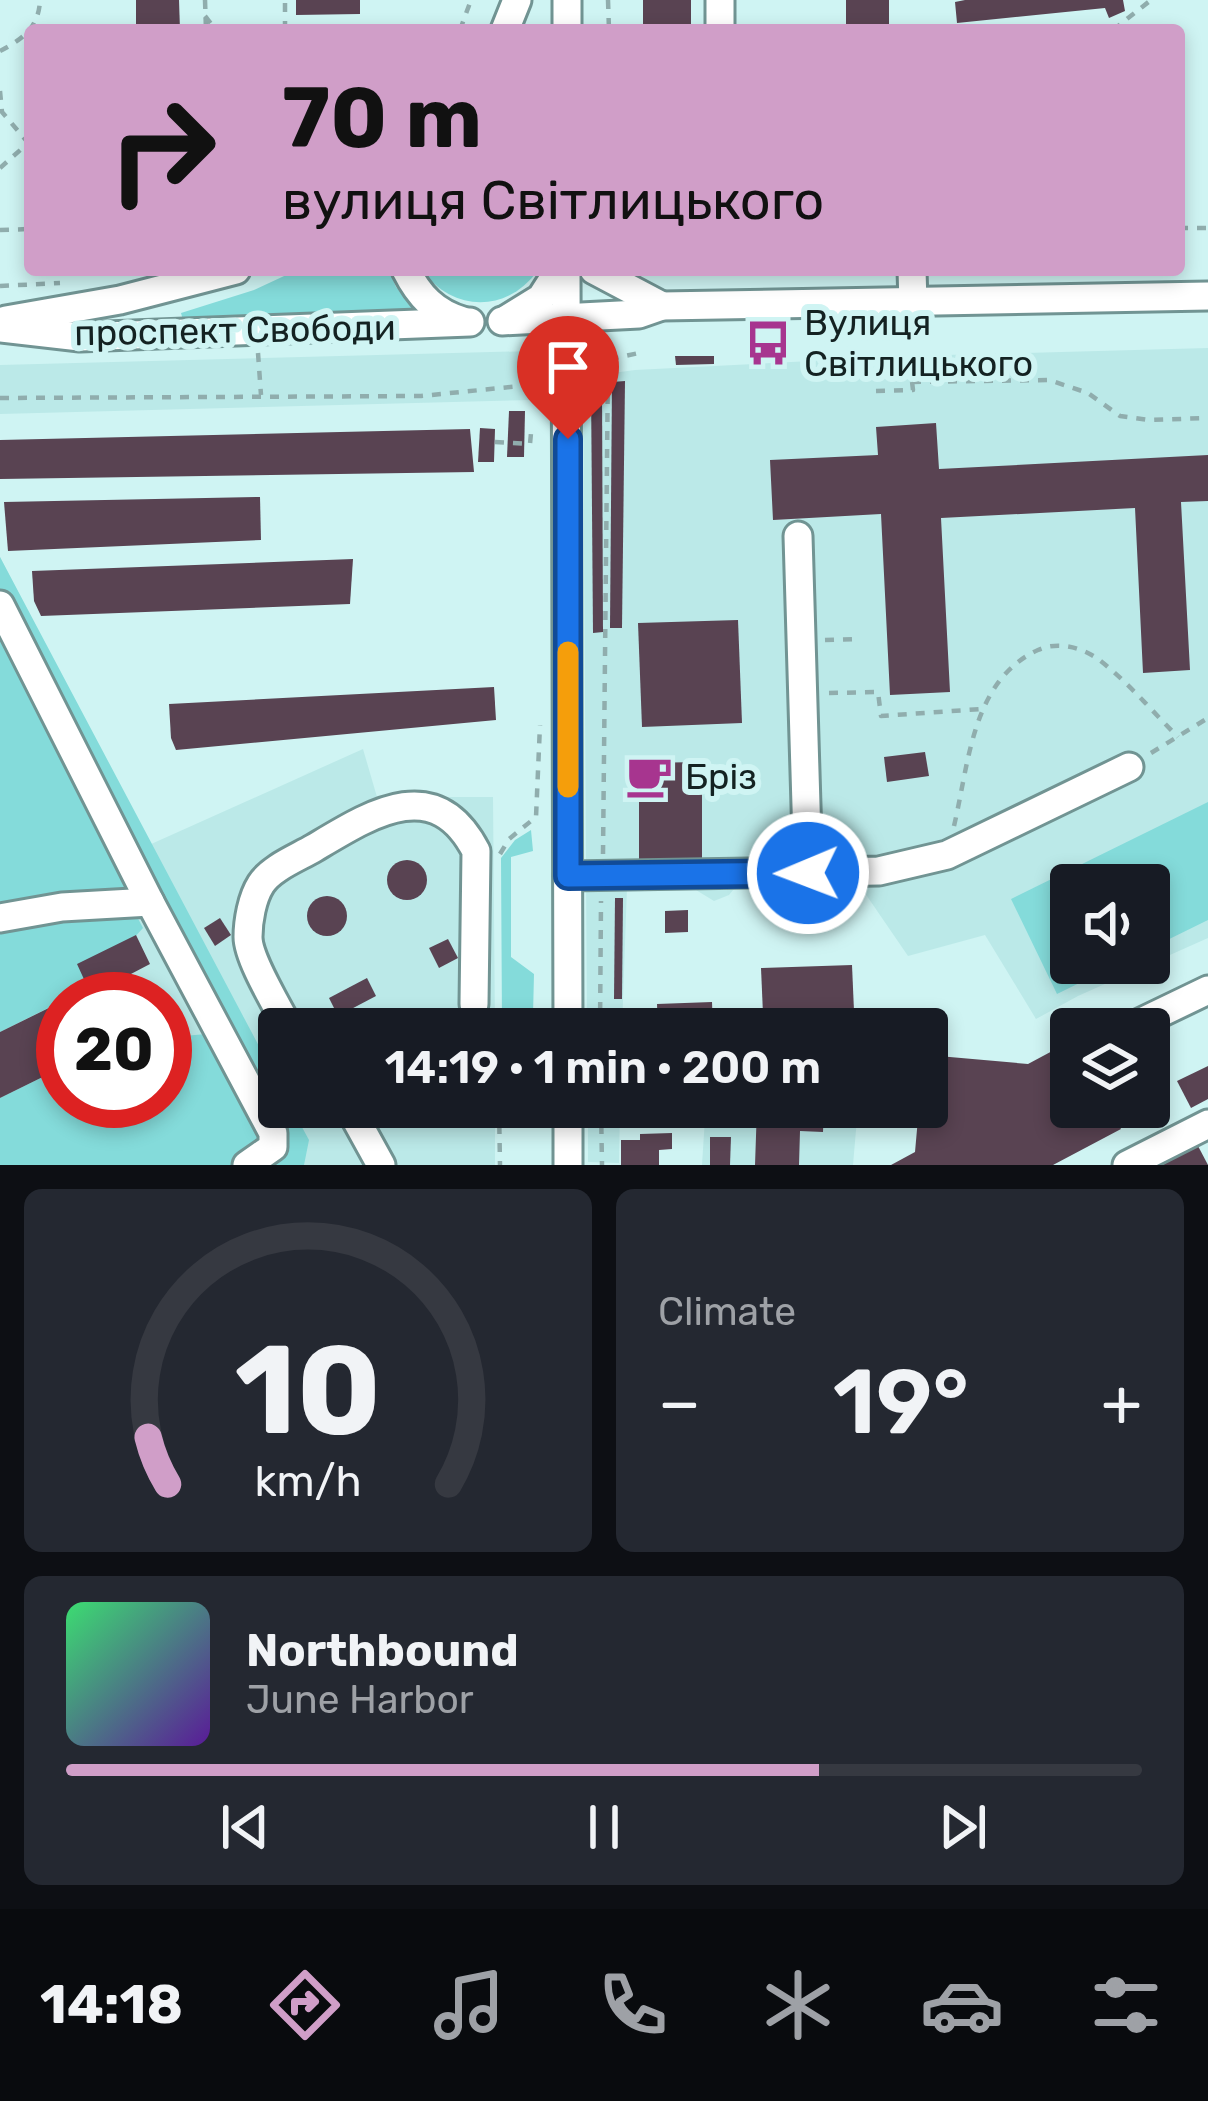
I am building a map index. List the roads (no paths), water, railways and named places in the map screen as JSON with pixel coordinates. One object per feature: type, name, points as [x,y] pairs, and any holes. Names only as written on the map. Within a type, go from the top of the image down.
[{"type":"street","name":"проспект Свободи","points":[[0,325],[213,276]]},
{"type":"street","points":[[410,276],[425,300],[453,318],[470,322]]},
{"type":"street","points":[[502,321],[542,298],[558,276]]},
{"type":"street","points":[[563,276],[568,320],[568,1008]]},
{"type":"street","points":[[605,276],[662,306]]},
{"type":"street","points":[[912,276],[914,303]]},
{"type":"street","points":[[502,321],[639,314],[662,306],[1208,296]]},
{"type":"street","name":"проспект Свободи","points":[[0,325],[80,337],[502,321]]},
{"type":"street","points":[[798,536],[808,873]]},
{"type":"street","points":[[0,605],[273,1133],[273,1148],[247,1165]]},
{"type":"street","points":[[568,876],[879,871],[947,854],[1129,767]]},
{"type":"street","points":[[279,1008],[247,942],[261,883],[342,832],[399,806],[435,808],[448,815],[464,829],[476,851],[486,1006]]},
{"type":"street","points":[[0,918],[62,907],[151,902]]},
{"type":"street","points":[[1170,1008],[1208,990]]},
{"type":"street","points":[[1127,1165],[1208,1124]]},
{"type":"street","points":[[361,1128],[381,1165]]},
{"type":"street","points":[[568,1128],[568,1165]]},
{"type":"place","name":"Вулиця Світлицького","points":[[768,343]]},
{"type":"place","name":"Бріз","points":[[649,776]]}]
